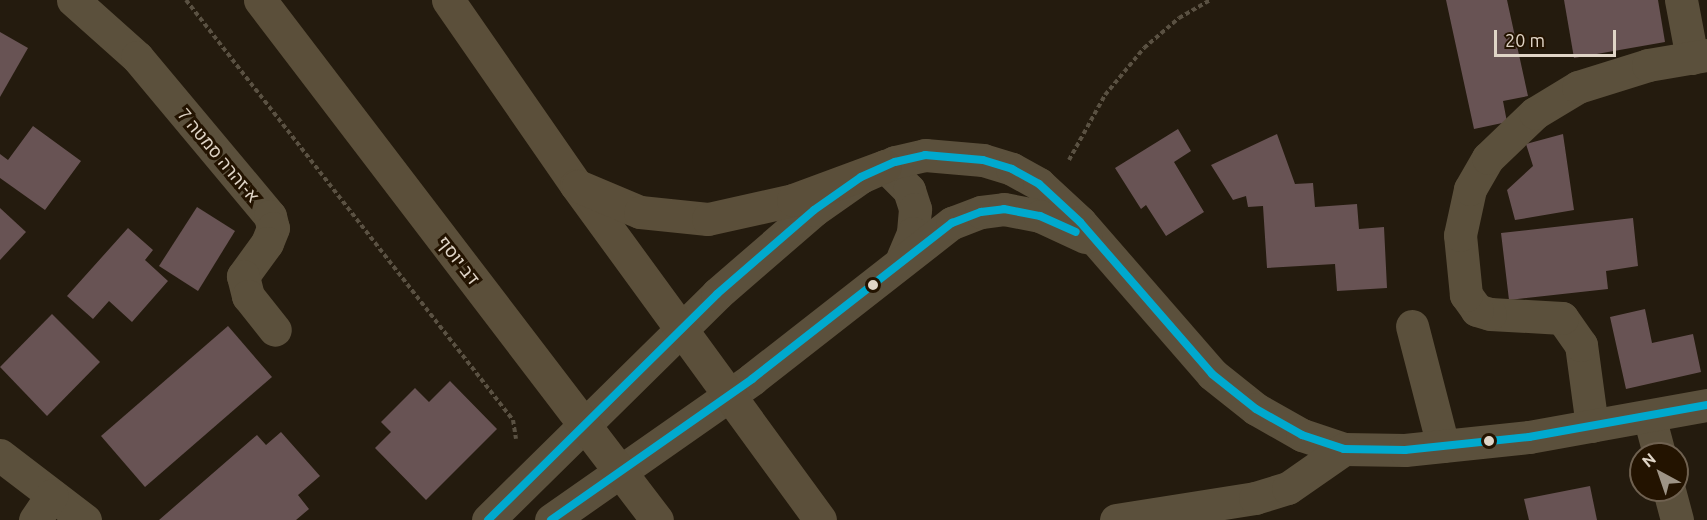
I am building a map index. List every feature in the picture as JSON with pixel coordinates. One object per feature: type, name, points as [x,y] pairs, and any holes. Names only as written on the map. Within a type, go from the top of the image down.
[{"type":"main road","name":"דב יוסף","points":[[260,0],[657,520]]},
{"type":"main road","points":[[448,0],[576,185],[820,520]]},
{"type":"main road","points":[[576,185],[640,212],[708,219],[794,200],[885,166]]},
{"type":"street","name":"א-זהרה סמטה 7","points":[[73,0],[137,57],[270,216],[273,228],[267,243],[243,276],[248,296],[275,330]]},
{"type":"street","points":[[1592,426],[1581,345],[1562,318],[1490,314],[1477,310],[1466,295],[1460,235],[1470,189],[1488,158],[1535,113],[1578,87],[1648,65],[1699,57],[1681,0]]},
{"type":"street","points":[[488,520],[681,328],[813,210],[847,184],[885,166],[925,156],[977,159],[1011,169],[1051,192],[1212,374],[1256,409],[1302,435],[1344,449],[1405,450],[1443,446],[1592,426],[1707,405]]},
{"type":"street","points":[[885,166],[909,189],[915,209],[914,233],[903,257]]},
{"type":"street","points":[[551,520],[619,469],[729,394],[903,257],[952,223],[994,210],[1040,216],[1100,245]]},
{"type":"street","points":[[1412,326],[1443,446]]},
{"type":"street","points":[[1648,416],[1656,442]]},
{"type":"street","points":[[1116,520],[1255,498],[1288,488],[1344,449]]},
{"type":"street","points":[[0,455],[43,508],[85,520]]},
{"type":"street","points":[[1672,502],[1677,520]]},
{"type":"path","points":[[186,0],[513,420],[515,450],[533,473]]},
{"type":"path","points":[[1051,192],[1111,87],[1144,48],[1179,18],[1210,0]]},
{"type":"building","points":[[1446,0],[1507,0],[1528,96],[1503,101],[1507,122],[1474,129]]},
{"type":"building","points":[[1564,0],[1658,0],[1665,42],[1574,58]]},
{"type":"building","points":[[0,32],[28,48],[0,97]]},
{"type":"building","points":[[33,126],[81,161],[45,210],[0,178],[0,154],[8,160]]},
{"type":"building","points":[[1178,129],[1191,151],[1174,162],[1204,212],[1166,236],[1146,205],[1141,209],[1115,168]]},
{"type":"building","points":[[1277,134],[1295,184],[1313,183],[1315,207],[1357,204],[1359,229],[1384,227],[1387,288],[1337,291],[1335,264],[1267,268],[1263,206],[1248,207],[1246,196],[1233,200],[1211,165]]},
{"type":"building","points":[[1563,134],[1574,210],[1515,220],[1507,190],[1533,166],[1526,144]]},
{"type":"building","points":[[197,207],[235,231],[198,291],[159,266]]},
{"type":"building","points":[[0,208],[26,232],[0,260]]},
{"type":"building","points":[[1633,218],[1638,266],[1606,271],[1608,289],[1509,300],[1501,233]]},
{"type":"building","points":[[128,228],[153,250],[145,260],[168,281],[132,322],[109,301],[93,319],[67,296]]},
{"type":"building","points":[[1645,309],[1652,343],[1693,334],[1701,372],[1626,389],[1610,317]]},
{"type":"building","points":[[52,314],[100,362],[47,416],[0,367]]},
{"type":"building","points":[[228,326],[272,377],[145,487],[101,436]]},
{"type":"building","points":[[450,381],[497,429],[426,500],[375,448],[391,432],[381,422],[415,388],[429,402]]},
{"type":"building","points":[[281,432],[320,476],[298,495],[309,509],[296,520],[159,520],[257,435],[266,445]]},
{"type":"building","points":[[1590,486],[1597,520],[1529,520],[1524,499]]},
{"type":"transit line","points":[[488,520],[717,294],[814,210],[861,177],[895,162],[925,155],[983,160],[1012,169],[1039,184],[1080,222],[1212,374],[1256,409],[1302,435],[1344,449],[1405,450],[1529,437],[1707,405]]},
{"type":"transit line","points":[[551,520],[752,379],[952,223],[981,212],[1004,209],[1040,216],[1076,232]]}]
